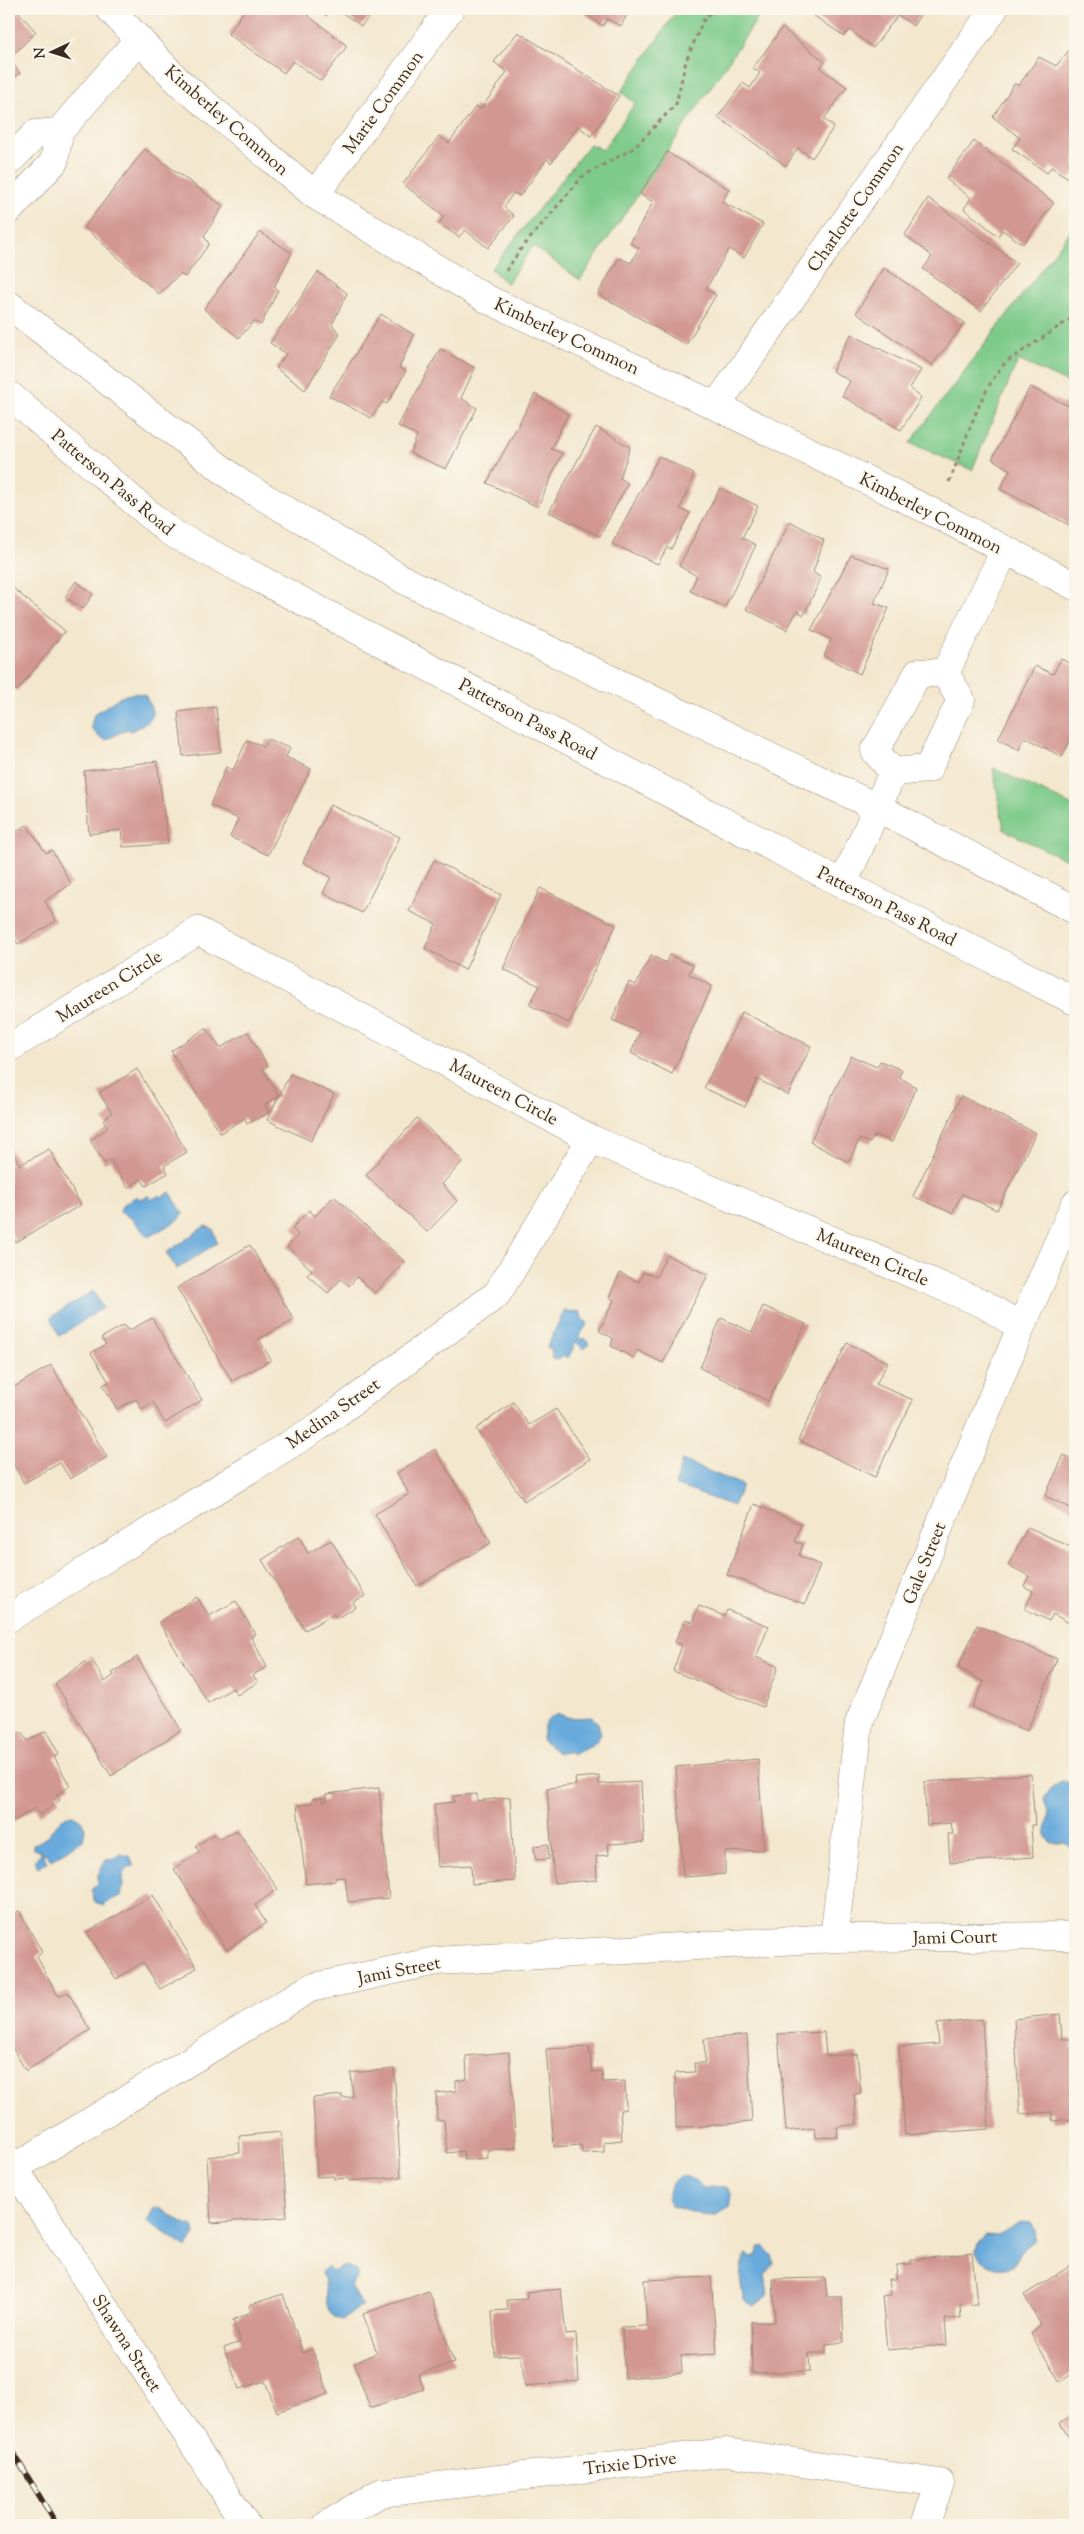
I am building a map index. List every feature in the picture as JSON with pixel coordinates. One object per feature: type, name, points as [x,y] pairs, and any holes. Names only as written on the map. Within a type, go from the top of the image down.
[{"type":"street","name":"Kimberley Common","points":[[110,9],[180,83],[315,195],[487,299],[716,406],[936,514],[1075,586]]},
{"type":"street","name":"Marie Common","points":[[315,195],[450,9]]},
{"type":"street","name":"Charlotte Common","points":[[716,406],[994,9]]},
{"type":"street","points":[[9,210],[54,162],[59,132],[139,39]]},
{"type":"street","points":[[9,161],[36,134],[59,132]]},
{"type":"street","points":[[9,305],[240,483],[406,581],[876,807],[1075,910]]},
{"type":"street","name":"Patterson Pass Road","points":[[9,395],[170,532],[843,884],[1075,1001]]},
{"type":"street","points":[[945,673],[1005,550]]},
{"type":"street","points":[[893,772],[876,751],[918,673],[945,673]]},
{"type":"street","points":[[893,772],[928,769],[961,700],[945,673]]},
{"type":"street","points":[[843,884],[893,772]]},
{"type":"street","name":"Maureen Circle","points":[[9,1048],[198,931],[591,1139],[984,1304],[1021,1327]]},
{"type":"street","name":"Medina Street","points":[[9,1618],[318,1427],[497,1294],[591,1139]]},
{"type":"street","name":"Gale Street","points":[[834,1938],[859,1723],[1021,1327],[1075,1204]]},
{"type":"street","name":"Jami Court","points":[[834,1938],[1075,1936]]},
{"type":"street","name":"Jami Street","points":[[11,2164],[310,1988],[436,1961],[834,1938]]},
{"type":"street","name":"Shawna Street","points":[[11,2164],[246,2525]]},
{"type":"street","name":"Trixie Drive","points":[[327,2525],[380,2493],[726,2452],[940,2483],[925,2525]]},
{"type":"path","points":[[487,299],[520,250],[583,176],[634,148],[676,104],[686,61],[703,21],[713,9]]},
{"type":"path","points":[[936,514],[981,402],[997,372],[1006,362],[1075,316]]},
{"type":"green space","points":[[678,9],[764,9],[580,280],[533,246],[507,284],[491,269],[590,144],[603,150],[635,103],[621,92]]},
{"type":"green space","points":[[1075,225],[1075,386],[1018,360],[972,470],[910,443]]},
{"type":"green space","points":[[993,768],[1075,807],[1075,864],[1004,830]]},
{"type":"water","points":[[134,693],[145,695],[152,709],[152,718],[132,731],[127,729],[106,740],[98,736],[91,727],[94,714],[116,699]]},
{"type":"water","points":[[170,1192],[183,1213],[180,1219],[148,1237],[132,1219],[120,1212],[122,1205],[137,1196],[139,1199],[149,1196],[151,1200],[160,1195],[162,1197]]},
{"type":"water","points":[[205,1226],[213,1229],[217,1243],[177,1269],[166,1253]]},
{"type":"water","points":[[93,1291],[103,1308],[59,1336],[51,1317]]},
{"type":"water","points":[[565,1309],[569,1313],[578,1311],[581,1313],[582,1319],[588,1323],[578,1338],[586,1339],[589,1344],[583,1349],[576,1342],[568,1358],[564,1356],[558,1360],[553,1359],[551,1349],[547,1347]]},
{"type":"water","points":[[682,1460],[742,1485],[733,1506],[675,1485]]},
{"type":"water","points":[[559,1714],[570,1718],[592,1717],[598,1723],[601,1734],[595,1743],[572,1755],[569,1752],[558,1753],[542,1740],[545,1724],[550,1718]]},
{"type":"water","points":[[1061,1781],[1068,1782],[1075,1791],[1075,1837],[1072,1837],[1075,1840],[1074,1851],[1066,1843],[1052,1843],[1046,1837],[1049,1816],[1044,1799],[1052,1787]]},
{"type":"water","points":[[73,1815],[83,1821],[85,1830],[83,1840],[51,1860],[44,1852],[43,1856],[47,1862],[38,1868],[35,1860],[40,1851],[33,1849],[33,1844],[45,1838],[62,1819]]},
{"type":"water","points":[[121,1854],[130,1856],[134,1867],[129,1868],[123,1873],[121,1896],[110,1900],[104,1906],[95,1902],[91,1890],[98,1883],[97,1877],[106,1859],[115,1858]]},
{"type":"water","points":[[683,2175],[697,2181],[703,2188],[721,2186],[729,2189],[731,2192],[730,2207],[716,2216],[702,2215],[671,2206],[667,2199],[672,2183]]},
{"type":"water","points":[[154,2208],[160,2208],[181,2222],[193,2226],[195,2234],[187,2248],[147,2221]]},
{"type":"water","points":[[1020,2221],[1031,2222],[1035,2230],[1034,2241],[1022,2250],[1013,2266],[996,2268],[983,2261],[976,2251],[978,2242],[986,2235],[998,2236]]},
{"type":"water","points":[[763,2246],[772,2255],[774,2263],[765,2274],[768,2296],[754,2306],[744,2300],[741,2271],[746,2254],[752,2257],[757,2255],[758,2248]]},
{"type":"water","points":[[345,2265],[356,2271],[358,2277],[351,2286],[362,2305],[343,2320],[332,2315],[329,2311],[326,2300],[325,2281],[321,2272],[328,2267],[332,2271]]},
{"type":"building","points":[[9,9],[16,9],[36,32],[9,59]]},
{"type":"building","points":[[245,9],[300,9],[347,46],[321,81],[293,61],[284,73],[228,34]]},
{"type":"building","points":[[316,9],[332,9],[326,16]]},
{"type":"building","points":[[337,9],[376,9],[361,26]]},
{"type":"building","points":[[587,9],[630,9],[621,26],[607,19],[603,26],[585,14]]},
{"type":"building","points":[[804,9],[924,9],[913,26],[898,15],[873,48],[850,30],[844,36]]},
{"type":"building","points":[[782,28],[825,62],[820,68],[847,87],[824,119],[834,127],[812,158],[798,148],[786,166],[718,117],[743,83],[750,88],[760,73],[753,68]]},
{"type":"building","points":[[518,32],[619,96],[591,136],[578,126],[551,163],[547,159],[520,196],[513,193],[504,207],[514,216],[488,248],[465,230],[459,237],[439,224],[444,216],[403,184],[439,136],[449,143],[476,106],[481,109],[507,72],[494,62]]},
{"type":"building","points":[[1072,47],[1075,50],[1075,172],[1070,179],[1051,167],[1047,173],[1012,149],[1020,138],[993,117],[1014,84],[1019,85],[1039,57],[1056,66]]},
{"type":"building","points":[[9,59],[20,73],[9,82]]},
{"type":"building","points":[[974,141],[1054,203],[1023,244],[1002,230],[998,236],[964,209],[971,198],[946,179]]},
{"type":"building","points":[[145,149],[223,206],[204,236],[209,244],[185,277],[180,274],[159,294],[84,227]]},
{"type":"building","points":[[667,152],[729,189],[722,202],[763,224],[744,258],[729,249],[706,289],[716,295],[686,345],[598,294],[619,258],[631,263],[639,248],[630,243],[653,202],[640,194]]},
{"type":"building","points":[[928,198],[1017,263],[981,311],[923,269],[932,256],[905,235]]},
{"type":"building","points":[[260,232],[292,253],[274,287],[278,290],[261,325],[254,321],[239,338],[204,309]]},
{"type":"building","points":[[884,268],[965,323],[932,365],[856,313]]},
{"type":"building","points":[[318,272],[347,293],[332,325],[340,334],[305,390],[276,368],[286,354],[270,343]]},
{"type":"building","points":[[381,314],[414,335],[399,368],[406,371],[387,404],[382,402],[371,418],[329,396]]},
{"type":"building","points":[[851,334],[921,370],[910,388],[921,398],[901,430],[842,396],[850,381],[832,371]]},
{"type":"building","points":[[440,349],[475,368],[461,398],[477,408],[446,469],[410,453],[417,436],[398,426]]},
{"type":"building","points":[[1030,387],[1075,409],[1075,515],[1069,525],[1000,489],[1010,470],[992,459]]},
{"type":"building","points":[[535,394],[568,414],[551,449],[562,453],[538,507],[487,483]]},
{"type":"building","points":[[596,427],[630,447],[620,478],[628,483],[600,536],[549,512]]},
{"type":"building","points":[[659,456],[694,474],[680,509],[690,513],[671,549],[667,547],[658,564],[612,544]]},
{"type":"building","points":[[720,488],[758,506],[742,538],[756,545],[725,607],[690,591],[697,576],[679,566]]},
{"type":"building","points":[[790,521],[824,540],[813,572],[821,578],[804,615],[797,611],[787,630],[746,609]]},
{"type":"building","points":[[851,555],[889,569],[874,603],[889,608],[860,674],[824,656],[831,639],[811,630]]},
{"type":"building","points":[[76,581],[93,594],[83,609],[65,597]]},
{"type":"building","points":[[9,585],[65,631],[17,691],[9,684]]},
{"type":"building","points":[[1061,659],[1075,666],[1075,730],[1062,757],[1025,737],[1019,750],[998,739],[1035,666],[1053,674]]},
{"type":"building","points":[[216,707],[221,752],[183,756],[178,712]]},
{"type":"building","points":[[267,739],[290,748],[286,757],[311,769],[268,855],[230,837],[238,819],[210,805],[226,767],[233,770],[247,740],[264,746]]},
{"type":"building","points":[[157,761],[168,844],[123,847],[121,830],[89,834],[84,771]]},
{"type":"building","points":[[1075,766],[1075,779],[1070,776]]},
{"type":"building","points":[[330,805],[400,837],[362,913],[323,893],[331,877],[303,862]]},
{"type":"building","points":[[27,825],[46,853],[52,850],[71,884],[45,901],[56,921],[18,944],[9,929],[9,829],[14,833]]},
{"type":"building","points":[[434,860],[501,895],[465,970],[425,948],[436,924],[409,911]]},
{"type":"building","points":[[540,888],[616,925],[569,1023],[529,1005],[540,986],[503,969]]},
{"type":"building","points":[[651,955],[666,963],[669,955],[693,965],[689,974],[712,986],[672,1074],[631,1053],[640,1032],[612,1020],[629,982],[636,985]]},
{"type":"building","points":[[742,1012],[811,1046],[788,1095],[757,1079],[745,1107],[704,1088]]},
{"type":"building","points":[[206,1028],[220,1048],[248,1032],[268,1066],[263,1069],[279,1096],[265,1105],[269,1113],[247,1124],[245,1118],[220,1133],[171,1051]]},
{"type":"building","points":[[851,1056],[877,1067],[880,1061],[902,1070],[899,1077],[916,1087],[892,1142],[875,1135],[870,1143],[860,1139],[848,1162],[810,1142]]},
{"type":"building","points":[[137,1069],[187,1152],[164,1166],[168,1173],[146,1186],[141,1179],[128,1188],[111,1160],[104,1163],[90,1140],[108,1128],[103,1120],[112,1113],[99,1093]]},
{"type":"building","points":[[290,1074],[334,1094],[311,1141],[267,1120]]},
{"type":"building","points":[[961,1096],[1036,1133],[997,1210],[962,1194],[952,1213],[913,1196]]},
{"type":"building","points":[[417,1118],[463,1161],[442,1184],[457,1201],[427,1232],[366,1175]]},
{"type":"building","points":[[9,1147],[20,1165],[49,1149],[81,1205],[16,1242],[9,1230]]},
{"type":"building","points":[[334,1196],[405,1262],[375,1293],[357,1277],[349,1286],[341,1279],[328,1293],[307,1275],[312,1270],[287,1247],[298,1235],[292,1228],[309,1210],[315,1216]]},
{"type":"building","points":[[250,1245],[294,1320],[259,1339],[271,1360],[232,1381],[177,1288]]},
{"type":"building","points":[[667,1255],[708,1275],[663,1363],[637,1350],[634,1358],[611,1346],[613,1338],[599,1331],[614,1300],[609,1297],[620,1273],[639,1282],[643,1272],[656,1277]]},
{"type":"building","points":[[763,1306],[806,1324],[768,1401],[700,1368],[721,1318],[752,1332]]},
{"type":"building","points":[[152,1318],[202,1400],[165,1423],[153,1402],[142,1409],[136,1399],[117,1409],[103,1385],[109,1382],[91,1353],[106,1344],[101,1338],[124,1325],[128,1331]]},
{"type":"building","points":[[847,1343],[888,1362],[876,1384],[913,1400],[875,1477],[798,1440]]},
{"type":"building","points":[[51,1365],[107,1457],[70,1479],[60,1463],[24,1483],[9,1457],[9,1390]]},
{"type":"building","points":[[513,1402],[529,1425],[556,1409],[590,1459],[524,1501],[476,1429]]},
{"type":"building","points":[[435,1449],[491,1543],[417,1586],[375,1514],[409,1494],[397,1473]]},
{"type":"building","points":[[1064,1455],[1075,1461],[1075,1510],[1045,1496]]},
{"type":"building","points":[[754,1504],[801,1524],[795,1542],[803,1544],[799,1556],[820,1565],[805,1604],[727,1575]]},
{"type":"building","points":[[1028,1527],[1075,1549],[1075,1626],[1053,1614],[1049,1621],[1025,1609],[1033,1591],[1024,1586],[1029,1576],[1008,1565]]},
{"type":"building","points":[[299,1536],[308,1553],[331,1540],[365,1596],[353,1602],[356,1607],[337,1618],[334,1614],[305,1630],[262,1560]]},
{"type":"building","points":[[197,1597],[209,1616],[236,1601],[255,1634],[251,1637],[267,1667],[253,1675],[258,1682],[237,1695],[233,1688],[208,1703],[159,1622]]},
{"type":"building","points":[[699,1606],[724,1616],[727,1610],[769,1626],[756,1657],[778,1667],[763,1707],[673,1671],[682,1645],[675,1642],[685,1620],[692,1622]]},
{"type":"building","points":[[977,1625],[1057,1659],[1027,1731],[972,1707],[984,1682],[958,1668]]},
{"type":"building","points":[[137,1657],[181,1730],[111,1776],[55,1683],[91,1658],[105,1682],[114,1675],[112,1673]]},
{"type":"building","points":[[46,1731],[59,1754],[54,1757],[70,1786],[56,1795],[60,1800],[40,1815],[35,1808],[11,1823],[9,1819],[9,1735],[11,1738],[21,1732],[27,1741]]},
{"type":"building","points":[[758,1759],[764,1850],[725,1852],[725,1874],[683,1877],[676,1767]]},
{"type":"building","points":[[1031,1774],[1035,1825],[1031,1825],[1033,1857],[950,1863],[948,1834],[953,1834],[951,1823],[927,1825],[924,1782]]},
{"type":"building","points":[[599,1776],[599,1784],[641,1782],[644,1842],[608,1844],[609,1855],[596,1856],[597,1880],[554,1883],[547,1788],[576,1785],[575,1778]]},
{"type":"building","points":[[379,1788],[389,1898],[348,1902],[345,1877],[335,1878],[335,1881],[306,1884],[297,1806],[312,1803],[312,1799],[322,1797],[322,1802],[327,1801],[326,1794]]},
{"type":"building","points":[[477,1794],[477,1801],[510,1797],[515,1881],[472,1884],[471,1865],[438,1867],[434,1804],[454,1802],[453,1796]]},
{"type":"building","points":[[237,1830],[278,1889],[255,1905],[266,1923],[227,1950],[174,1869],[199,1852],[196,1846],[214,1834],[220,1839]]},
{"type":"building","points":[[548,1844],[549,1859],[536,1860],[534,1846]]},
{"type":"building","points":[[153,1895],[197,1968],[160,1989],[143,1962],[116,1979],[87,1932]]},
{"type":"building","points":[[19,1911],[42,1952],[37,1957],[58,1996],[68,1992],[90,2030],[26,2071],[9,2042],[9,1916]]},
{"type":"building","points":[[1060,2014],[1062,2039],[1071,2039],[1072,2050],[1075,2049],[1075,2110],[1071,2110],[1072,2119],[1052,2121],[1052,2112],[1020,2114],[1014,2019]]},
{"type":"building","points":[[982,2019],[989,2129],[905,2135],[899,2047],[939,2044],[937,2024]]},
{"type":"building","points":[[824,2032],[826,2056],[857,2054],[861,2093],[854,2094],[857,2124],[837,2127],[838,2136],[816,2138],[815,2128],[786,2131],[778,2034]]},
{"type":"building","points":[[747,2035],[752,2122],[676,2128],[675,2073],[695,2072],[694,2063],[705,2063],[704,2039]]},
{"type":"building","points":[[589,2047],[592,2072],[602,2071],[603,2082],[625,2081],[626,2109],[620,2110],[622,2140],[604,2142],[604,2152],[582,2153],[581,2145],[554,2147],[546,2049]]},
{"type":"building","points":[[509,2052],[516,2148],[487,2150],[488,2158],[464,2160],[463,2151],[447,2153],[444,2120],[437,2120],[436,2093],[456,2091],[456,2081],[467,2079],[466,2056]]},
{"type":"building","points":[[394,2069],[401,2177],[349,2181],[349,2178],[334,2179],[334,2176],[317,2177],[313,2098],[342,2095],[342,2098],[353,2097],[351,2073]]},
{"type":"building","points":[[281,2132],[287,2217],[211,2223],[207,2157],[240,2153],[239,2136]]},
{"type":"building","points":[[972,2253],[977,2304],[960,2305],[961,2318],[945,2319],[947,2345],[887,2350],[882,2296],[891,2295],[889,2279],[896,2279],[897,2265],[911,2264],[911,2260]]},
{"type":"building","points":[[1075,2263],[1075,2372],[1060,2382],[1031,2334],[1041,2325],[1024,2295]]},
{"type":"building","points":[[711,2277],[717,2354],[681,2356],[682,2373],[625,2378],[622,2327],[647,2326],[644,2280]]},
{"type":"building","points":[[825,2278],[827,2297],[842,2297],[844,2342],[826,2344],[826,2353],[809,2353],[810,2371],[752,2373],[751,2322],[775,2322],[773,2279]]},
{"type":"building","points":[[561,2289],[566,2335],[576,2334],[579,2381],[525,2386],[521,2355],[495,2356],[492,2311],[508,2310],[507,2300],[527,2299],[526,2292]]},
{"type":"building","points":[[429,2291],[454,2363],[418,2374],[424,2389],[370,2408],[354,2363],[377,2353],[363,2314]]},
{"type":"building","points":[[283,2294],[303,2353],[312,2349],[328,2394],[277,2412],[265,2381],[239,2389],[224,2348],[240,2342],[233,2320],[251,2312],[249,2305]]},
{"type":"building","points":[[1075,2413],[1075,2448],[1060,2423]]},
{"type":"railway","points":[[9,2446],[57,2525]]}]
